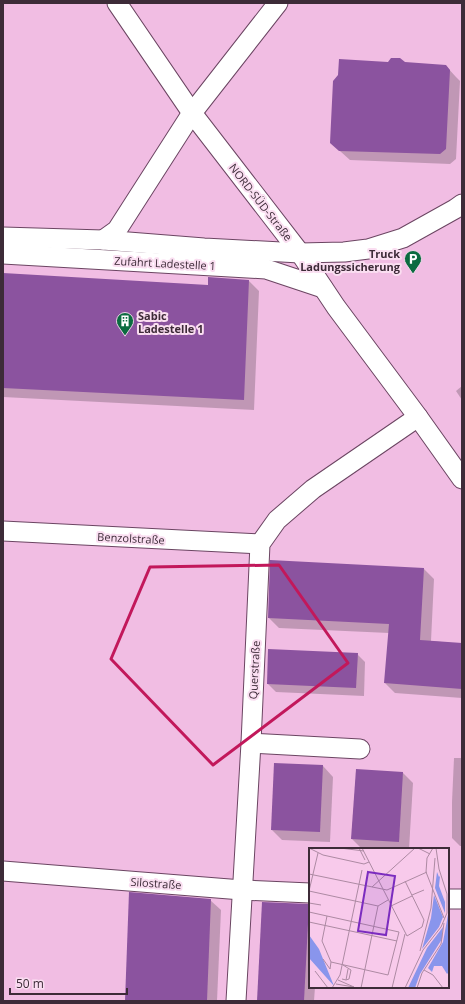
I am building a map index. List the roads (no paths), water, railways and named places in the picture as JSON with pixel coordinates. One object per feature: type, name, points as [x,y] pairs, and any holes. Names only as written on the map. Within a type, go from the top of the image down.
[{"type":"lane","name":"NORD-SÜD-Straße","points":[[118,3],[192,113],[300,253],[336,307],[462,479]]},
{"type":"lane","points":[[103,240],[118,230],[192,113],[278,3]]},
{"type":"lane","points":[[3,237],[103,240],[204,248],[300,253],[344,252],[368,249],[403,238],[462,204]]},
{"type":"lane","name":"Zufahrt Ladestelle 1","points":[[3,254],[266,270],[323,288]]},
{"type":"lane","points":[[260,544],[277,520],[313,489],[418,417]]},
{"type":"lane","name":"Benzolstraße","points":[[3,531],[260,544]]},
{"type":"lane","name":"Querstraße","points":[[236,1001],[251,743],[260,544]]},
{"type":"lane","points":[[251,743],[360,749]]},
{"type":"lane","name":"Silostraße","points":[[3,871],[242,890],[309,893]]},
{"type":"lane","points":[[449,899],[462,899]]},
{"type":"place","name":"Truck Ladungssicherung","points":[[413,274]]},
{"type":"place","name":"Sabic Ladestelle 1","points":[[125,336]]}]
